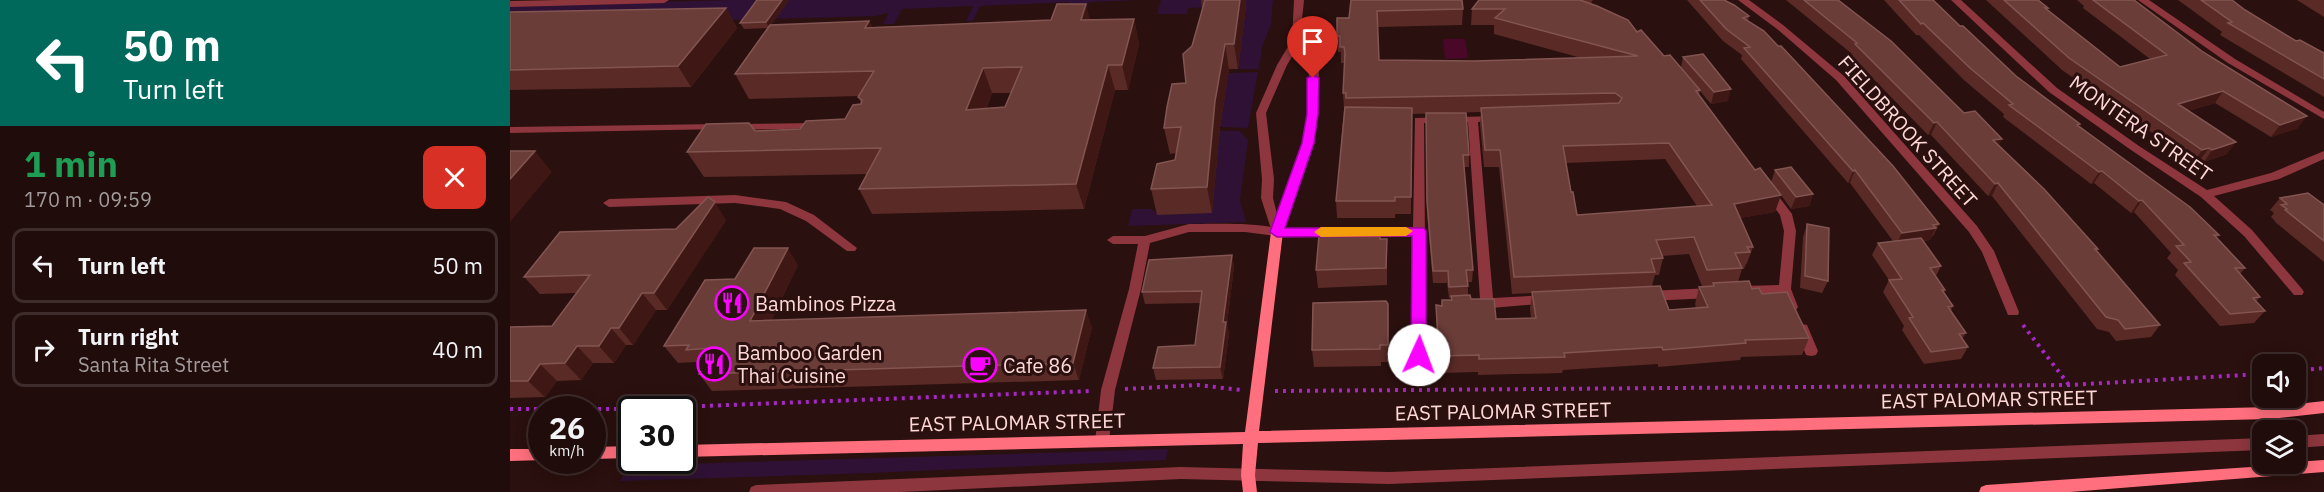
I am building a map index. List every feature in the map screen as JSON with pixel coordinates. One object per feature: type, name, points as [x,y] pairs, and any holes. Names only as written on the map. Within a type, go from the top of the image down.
[{"type":"main road","points":[[1250,492],[1248,475],[1251,438],[1277,232]]},
{"type":"main road","name":"EAST PALOMAR STREET","points":[[696,451],[2270,414],[2324,407]]},
{"type":"main road","points":[[510,455],[528,454]]},
{"type":"main road","points":[[1986,492],[2324,466]]},
{"type":"street","points":[[510,4],[664,0]]},
{"type":"street","points":[[1277,232],[1308,143],[1312,114],[1314,66],[1300,53],[1296,42],[1299,0]]},
{"type":"street","name":"FIELDBROOK STREET","points":[[1743,0],[1780,27],[1840,78],[1973,229],[1988,251],[2013,312]]},
{"type":"street","name":"MONTERA STREET","points":[[1956,0],[2053,90],[2205,194],[2248,233],[2298,292]]},
{"type":"street","points":[[2143,0],[2193,38],[2324,116]]},
{"type":"street","points":[[1277,232],[1267,198],[1268,179],[1261,113],[1281,65],[1296,42]]},
{"type":"street","points":[[1473,118],[1487,303]]},
{"type":"street","points":[[1419,355],[1426,307],[1413,120],[1508,118]]},
{"type":"street","points":[[510,130],[831,126]]},
{"type":"street","points":[[2205,194],[2275,176],[2324,155]]},
{"type":"street","points":[[1759,178],[1786,214],[1790,231],[1785,289],[1811,351]]},
{"type":"street","points":[[609,203],[735,199],[782,205],[810,218],[851,248]]},
{"type":"street","points":[[1113,240],[1145,240],[1189,228],[1245,228],[1277,232],[1419,231]]},
{"type":"street","points":[[1102,441],[1108,390],[1135,289],[1145,240]]},
{"type":"street","points":[[1630,297],[1785,289]]},
{"type":"street","points":[[1465,304],[1559,300]]},
{"type":"street","points":[[2306,441],[2324,440]]},
{"type":"street","points":[[756,492],[1106,475],[1389,478],[2252,444]]},
{"type":"path","points":[[2013,312],[2069,385]]},
{"type":"path","points":[[2306,370],[2324,368]]},
{"type":"path","points":[[510,409],[671,407],[1198,385],[1258,392],[2069,385],[2252,375]]},
{"type":"shaded area","points":[[737,0],[1140,0],[1089,2],[1085,16],[1064,18],[1069,2],[980,6],[973,21],[966,21],[973,6],[902,9],[894,24],[883,24],[888,13],[876,16],[626,23],[510,20],[510,5]]},
{"type":"shaded area","points":[[1161,0],[1273,0],[1271,24],[1262,47],[1259,69],[1238,69],[1246,6],[1188,8],[1187,14],[1157,14]]},
{"type":"shaded area","points":[[1443,39],[1465,39],[1468,58],[1445,59]]},
{"type":"shaded area","points":[[1258,72],[1248,128],[1219,127],[1228,73]]},
{"type":"shaded area","points":[[1219,131],[1240,131],[1248,140],[1240,200],[1246,222],[1128,226],[1132,209],[1150,209],[1158,213]]},
{"type":"shaded area","points":[[1168,449],[1166,460],[620,481],[624,474],[696,474],[696,464]]},
{"type":"building","points":[[757,0],[782,0],[766,22],[740,23]]},
{"type":"building","points":[[1205,0],[1240,0],[1234,44],[1225,44],[1215,101],[1207,187],[1151,189],[1157,164],[1175,160],[1181,127],[1164,128],[1167,107],[1172,84],[1186,83],[1183,54],[1192,46]]},
{"type":"building","points":[[1351,0],[1462,0],[1463,9],[1377,11],[1379,60],[1474,61],[1638,56],[1495,18],[1505,9],[1472,9],[1479,0],[1580,0],[1597,6],[1628,20],[1637,32],[1641,30],[1664,56],[1670,55],[1700,90],[1696,91],[1755,170],[1760,168],[1781,195],[1734,204],[1753,247],[1747,247],[1750,252],[1735,253],[1742,268],[1707,270],[1694,237],[1656,240],[1663,258],[1651,259],[1655,272],[1514,277],[1500,150],[1485,150],[1481,108],[1619,103],[1622,98],[1615,93],[1346,98],[1346,93],[1343,93],[1345,53],[1344,47],[1340,47],[1340,36],[1337,36],[1337,18],[1349,18]],"holes":[[[1669,143],[1712,205],[1577,215],[1563,146]]]},
{"type":"building","points":[[1700,0],[1724,0],[1734,5],[1749,16],[1743,18],[1764,31],[1778,46],[1781,46],[1893,166],[1939,224],[1933,225],[1936,228],[1902,233],[1855,170],[1853,171],[1744,48],[1750,47],[1726,29]]},
{"type":"building","points":[[1804,0],[1838,0],[1891,41],[1964,113],[1975,111],[2002,139],[1993,140],[2044,189],[2098,249],[2095,249],[2160,325],[2125,329],[2118,320],[2106,317],[1998,183],[1995,184],[1937,122],[1934,123],[1855,44],[1857,43]]},
{"type":"building","points":[[1899,0],[1933,0],[2016,76],[2080,124],[2077,125],[2190,207],[2219,235],[2214,235],[2245,268],[2235,268],[2260,297],[2253,298],[2265,311],[2230,314],[2184,263],[2191,262],[2176,246],[2184,245],[2142,200],[2139,201],[2102,171],[2099,172],[2009,105],[2013,104],[1970,68],[1923,23],[1921,24]]},
{"type":"building","points":[[2004,0],[2038,0],[2120,67],[2167,55],[2093,0],[2134,0],[2203,52],[2307,116],[2280,125],[2223,91],[2178,104],[2236,142],[2212,150],[2209,148],[2202,150],[2069,58]]},
{"type":"building","points":[[2201,0],[2232,0],[2296,41],[2300,40],[2324,53],[2324,79],[2228,23],[2232,22]]},
{"type":"building","points":[[1057,4],[1086,4],[1081,20],[1134,19],[1122,65],[1108,65],[1076,184],[859,189],[881,148],[687,152],[706,124],[749,123],[755,131],[800,129],[806,121],[845,119],[853,105],[861,104],[862,100],[858,97],[874,71],[735,74],[770,25],[869,21],[865,28],[1051,20]],"holes":[[[1022,67],[1005,107],[966,110],[983,68]]]},
{"type":"building","points":[[726,8],[678,66],[510,70],[510,12]]},
{"type":"building","points":[[1703,54],[1731,89],[1714,92],[1683,57]]},
{"type":"building","points":[[1345,107],[1412,108],[1411,197],[1395,197],[1395,201],[1336,201]]},
{"type":"building","points":[[1426,113],[1466,113],[1469,155],[1463,155],[1473,270],[1466,270],[1468,286],[1449,287],[1448,271],[1433,271],[1427,202]]},
{"type":"building","points":[[510,151],[535,151],[510,179]]},
{"type":"building","points":[[1791,167],[1813,194],[1796,197],[1775,170]]},
{"type":"building","points":[[2308,193],[2324,205],[2324,241],[2281,205],[2287,204],[2280,198]]},
{"type":"building","points":[[708,197],[715,202],[654,293],[642,293],[619,328],[611,328],[599,346],[577,346],[565,363],[540,364],[528,381],[510,381],[510,327],[552,326],[590,275],[524,277],[560,232],[676,229]]},
{"type":"building","points":[[1807,224],[1829,228],[1828,281],[1805,276]]},
{"type":"building","points":[[1380,235],[1380,239],[1387,239],[1386,268],[1316,270],[1319,236]]},
{"type":"building","points":[[1921,238],[1941,266],[1930,268],[1953,306],[1948,307],[1966,333],[1959,334],[1968,347],[1931,352],[1909,318],[1913,317],[1889,280],[1902,279],[1878,243]]},
{"type":"building","points":[[754,248],[788,248],[750,321],[1086,310],[1073,363],[699,374],[713,348],[686,350],[689,345],[664,346],[705,280],[735,279]]},
{"type":"building","points":[[1232,255],[1223,322],[1226,322],[1220,367],[1153,368],[1158,347],[1195,345],[1202,291],[1142,292],[1149,260]]},
{"type":"building","points":[[1749,281],[1752,289],[1759,288],[1762,294],[1787,292],[1809,338],[1745,340],[1746,343],[1663,350],[1662,347],[1564,353],[1565,357],[1479,359],[1479,355],[1439,356],[1436,305],[1442,306],[1442,300],[1452,300],[1451,296],[1470,295],[1471,299],[1494,299],[1496,319],[1536,318],[1532,292],[1660,286],[1669,310],[1708,307],[1699,287],[1714,286],[1713,283]]},
{"type":"building","points":[[1386,301],[1388,304],[1388,345],[1380,345],[1380,349],[1312,350],[1313,303]]},
{"type":"slow traffic","points":[[1321,232],[1406,231]]},
{"type":"place","name":"Bambinos Pizza","points":[[732,303]]},
{"type":"place","name":"Bamboo Garden Thai Cuisine","points":[[714,364]]},
{"type":"place","name":"Cafe 86","points":[[980,365]]},
{"type":"route","points":[[1313,78],[1308,143],[1277,232],[1419,231],[1419,355]]}]
